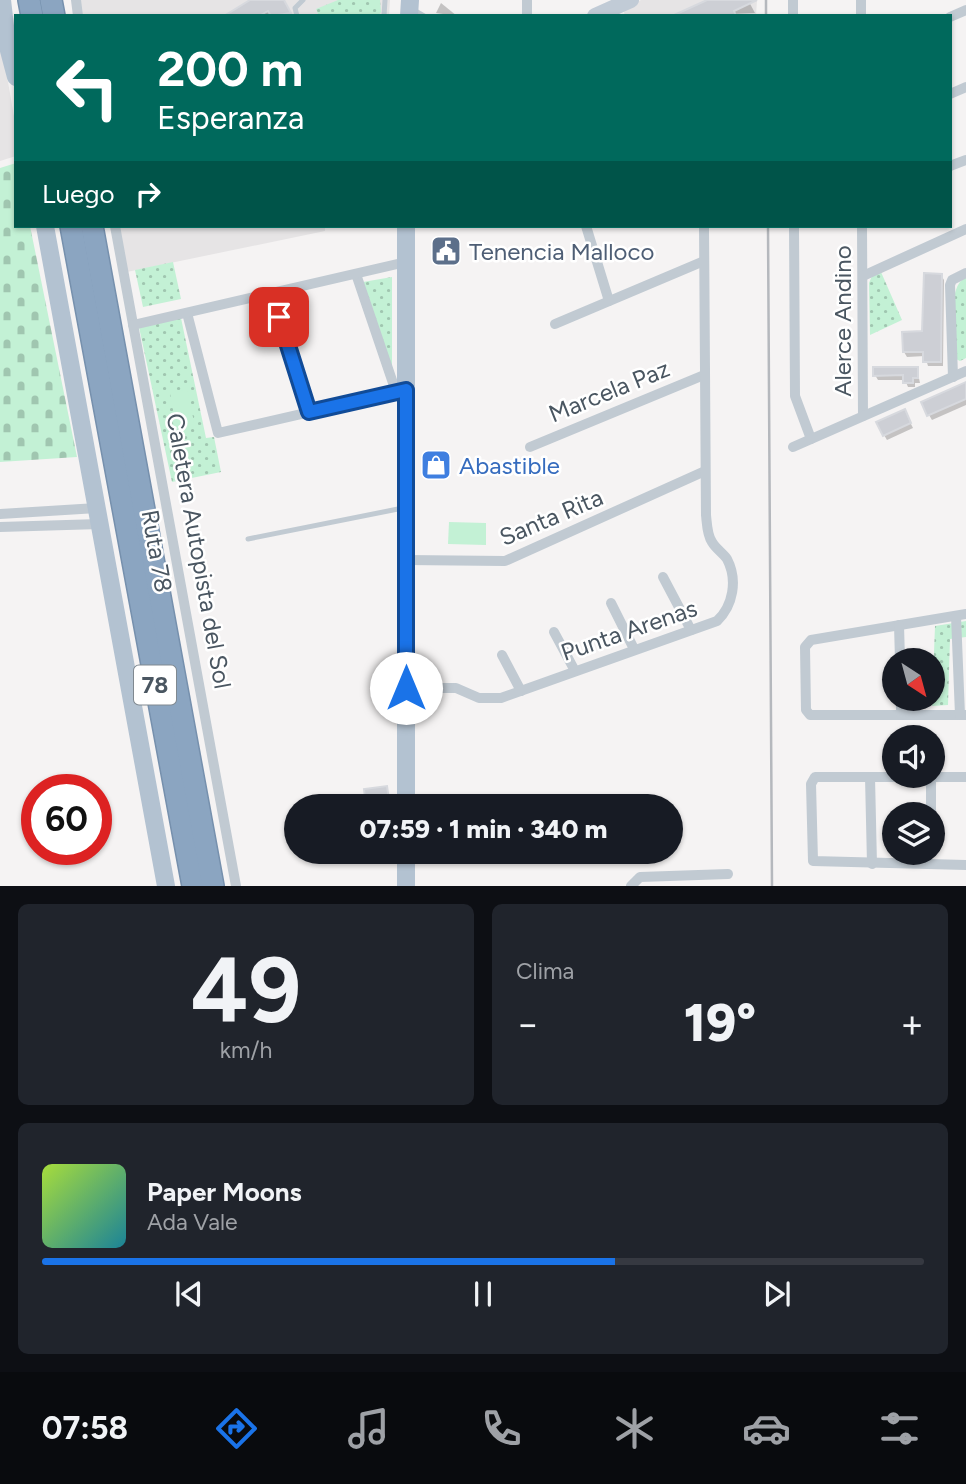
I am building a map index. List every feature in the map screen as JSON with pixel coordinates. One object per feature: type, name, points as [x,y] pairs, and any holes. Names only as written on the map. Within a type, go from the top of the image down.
[{"type":"highway","name":"Ruta 78","points":[[71,228],[192,886]]},
{"type":"highway","name":"Ruta 78","points":[[92,228],[213,886]]},
{"type":"main road","points":[[2,0],[7,43],[14,69]]},
{"type":"main road","points":[[616,11],[631,0]]},
{"type":"main road","points":[[45,228],[166,886]]},
{"type":"main road","points":[[406,228],[401,391],[406,507],[406,794]]},
{"type":"main road","points":[[406,864],[406,886]]},
{"type":"street","name":"Caletera Autopista del Sol","points":[[115,228],[236,886]]},
{"type":"street","points":[[587,228],[610,301]]},
{"type":"street","name":"Punta Arenas","points":[[406,688],[456,688],[479,698],[492,700],[717,621],[725,614],[732,598],[728,561],[712,542],[707,530],[704,228]]},
{"type":"street","points":[[794,228],[795,396],[811,439]]},
{"type":"street","name":"Alerce Andino","points":[[862,228],[863,416]]},
{"type":"street","points":[[863,276],[966,229]]},
{"type":"street","points":[[555,324],[704,261]]},
{"type":"street","points":[[133,326],[406,262]]},
{"type":"street","points":[[953,377],[950,285],[952,280],[966,273]]},
{"type":"street","points":[[187,313],[218,433],[401,391],[356,274]]},
{"type":"street","points":[[272,293],[309,412]]},
{"type":"street","points":[[793,447],[966,371]]},
{"type":"street","name":"Marcela Paz","points":[[530,447],[705,375]]},
{"type":"street","name":"Santa Rita","points":[[406,560],[505,561],[705,471]]},
{"type":"street","points":[[0,514],[98,516]]},
{"type":"street","points":[[0,527],[98,516]]},
{"type":"street","points":[[663,577],[691,630]]},
{"type":"street","points":[[611,603],[634,649]]},
{"type":"street","points":[[961,615],[963,715],[808,713],[807,642],[961,615]]},
{"type":"street","points":[[899,625],[900,648]]},
{"type":"street","points":[[554,632],[575,671]]},
{"type":"street","points":[[502,655],[521,691]]},
{"type":"street","points":[[882,777],[815,777],[811,784],[813,861],[882,864]]},
{"type":"street","points":[[870,777],[872,864]]},
{"type":"street","points":[[945,777],[966,777]]},
{"type":"street","points":[[945,865],[966,865]]},
{"type":"street","points":[[631,886],[640,877],[728,874]]},
{"type":"lane","points":[[248,539],[406,507]]},
{"type":"shaded area","points":[[75,0],[390,0],[389,14],[78,14]]},
{"type":"shaded area","points":[[641,0],[757,0],[756,14],[624,14],[623,8]]},
{"type":"shaded area","points":[[0,36],[14,116],[14,157],[0,161]]},
{"type":"shaded area","points":[[113,228],[325,228],[325,231],[122,273]]},
{"type":"green space","points":[[338,0],[380,0],[381,12],[318,14],[316,9]]},
{"type":"green space","points":[[14,164],[14,228],[30,228],[77,457],[0,462],[0,168]]},
{"type":"green space","points":[[173,262],[181,299],[143,307],[135,270]]},
{"type":"green space","points":[[881,272],[902,320],[870,335],[869,283],[872,276]]},
{"type":"green space","points":[[392,277],[392,369],[363,282]]},
{"type":"green space","points":[[966,277],[966,358],[960,361],[954,358],[952,313],[956,291]]},
{"type":"green space","points":[[181,318],[206,438],[214,437],[221,472],[172,482],[139,327]]},
{"type":"green space","points":[[187,389],[194,422],[176,425],[170,393]]},
{"type":"green space","points":[[449,522],[486,523],[486,545],[448,544]]},
{"type":"green space","points":[[966,621],[966,637],[950,639],[948,705],[945,705],[945,648],[934,648],[935,626]]},
{"type":"building","points":[[250,0],[284,0],[291,13],[270,14],[268,11],[263,14],[227,14]]},
{"type":"building","points":[[707,0],[757,0],[734,11],[735,14],[676,14]]},
{"type":"building","points":[[924,273],[942,274],[941,362],[923,362],[923,352],[903,352],[902,332],[922,331]]},
{"type":"building","points":[[873,367],[918,367],[918,378],[913,378],[913,383],[903,383],[903,375],[873,376]]},
{"type":"building","points":[[966,382],[966,399],[927,416],[921,402]]},
{"type":"building","points":[[905,409],[911,423],[883,436],[876,422]]},
{"type":"building","points":[[387,786],[388,794],[365,794],[364,789]]},
{"type":"railway","points":[[766,0],[766,14]]},
{"type":"railway","points":[[768,228],[772,886]]},
{"type":"place","name":"Tenencia Malloco","points":[[446,251]]},
{"type":"place","name":"Abastible","points":[[436,465]]},
{"type":"route","points":[[279,317],[309,412],[406,390],[406,688]]}]
